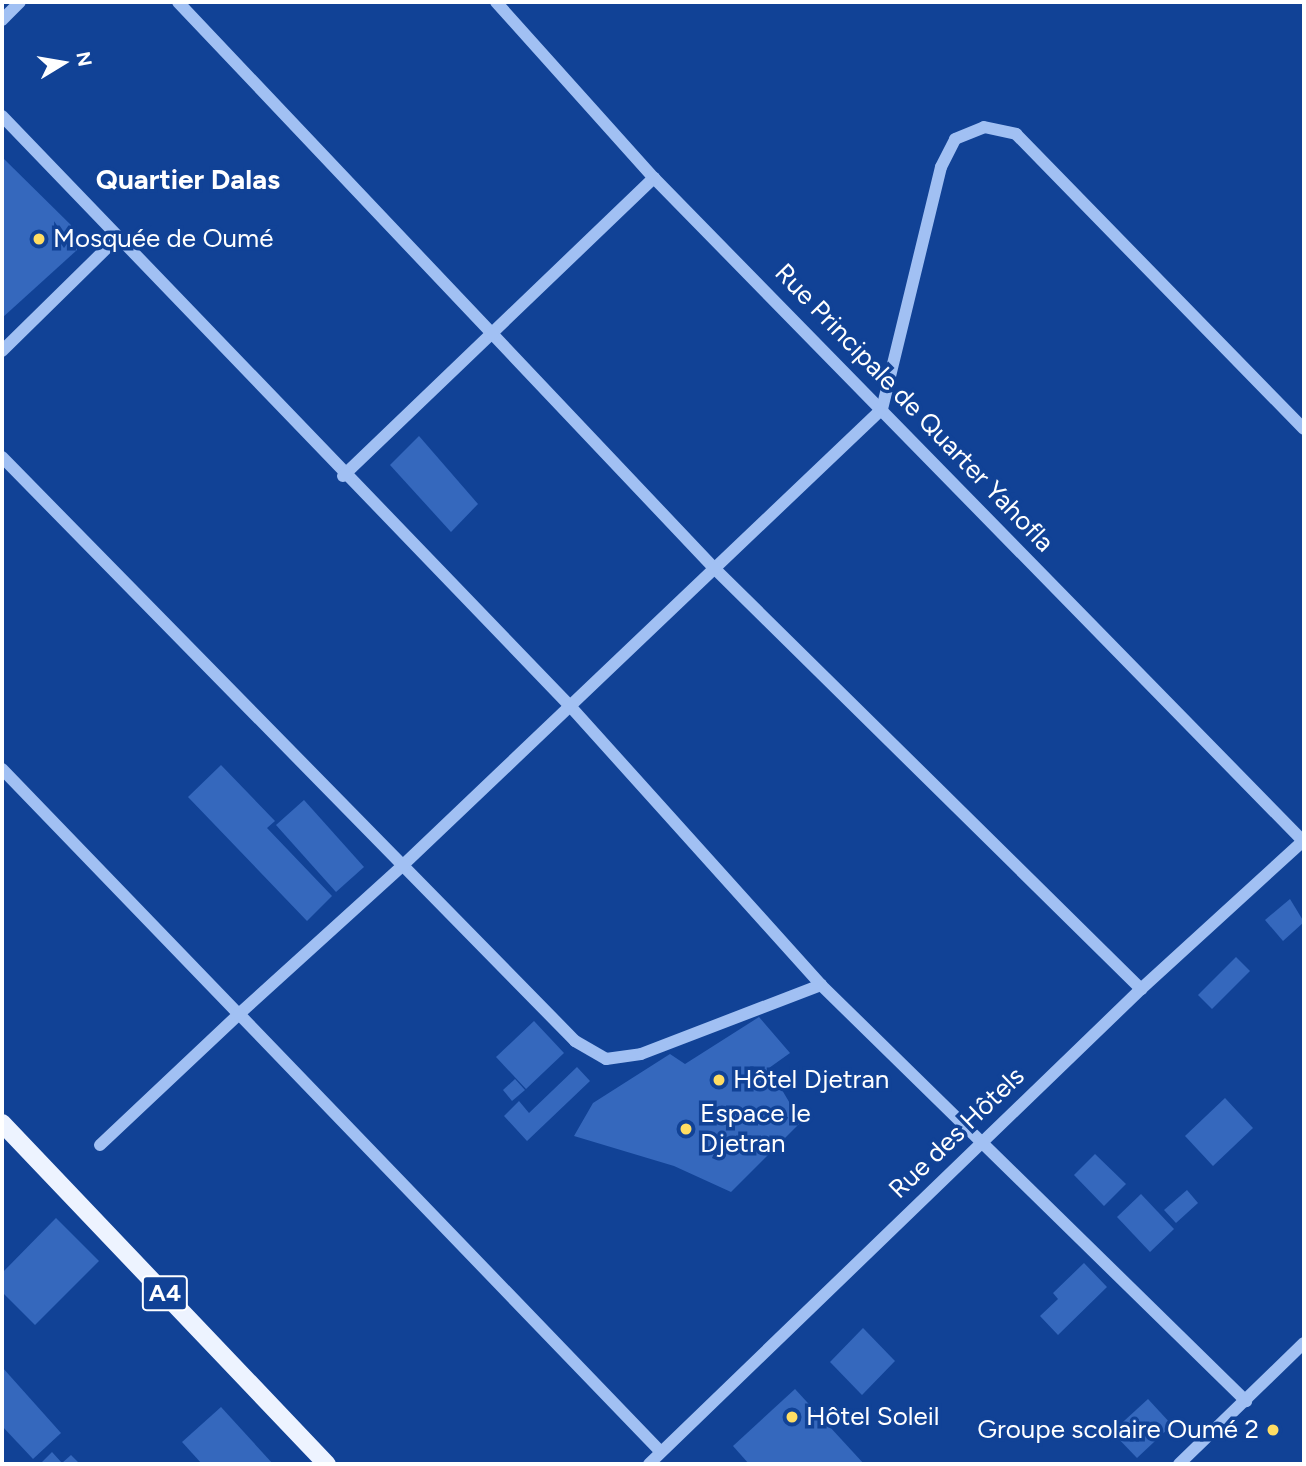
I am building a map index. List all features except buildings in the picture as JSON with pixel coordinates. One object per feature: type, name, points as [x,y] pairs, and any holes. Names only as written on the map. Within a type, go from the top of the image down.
[{"type":"main road","name":"A4","points":[[2,1123],[327,1464]]},
{"type":"street","points":[[2,20],[20,2]]},
{"type":"street","points":[[178,2],[714,568],[1141,989]]},
{"type":"street","name":"Rue Principale de Quarter Yahofla","points":[[495,2],[654,178],[1304,841]]},
{"type":"street","points":[[2,116],[343,476],[570,706],[821,985],[984,1139],[1245,1401]]},
{"type":"street","points":[[100,1145],[401,867],[882,409],[941,167],[955,139],[984,127],[1016,134],[1304,429]]},
{"type":"street","points":[[343,476],[654,178]]},
{"type":"street","points":[[2,351],[117,238]]},
{"type":"street","points":[[2,457],[401,867],[575,1041],[606,1059],[641,1054],[821,985]]},
{"type":"street","points":[[2,769],[662,1452]]},
{"type":"street","name":"Rue des Hôtels","points":[[649,1464],[1141,989],[1304,841]]},
{"type":"street","points":[[1179,1464],[1304,1343]]},
{"type":"place","name":"Mosquée de Oumé","points":[[39,239]]},
{"type":"place","name":"Hôtel Djetran","points":[[719,1080]]},
{"type":"place","name":"Espace le Djetran","points":[[686,1129]]},
{"type":"place","name":"Hôtel Soleil","points":[[792,1417]]},
{"type":"place","name":"Groupe scolaire Oumé 2","points":[[1273,1430]]},
{"type":"district","name":"Quartier Dalas","points":[[188,179]]}]
